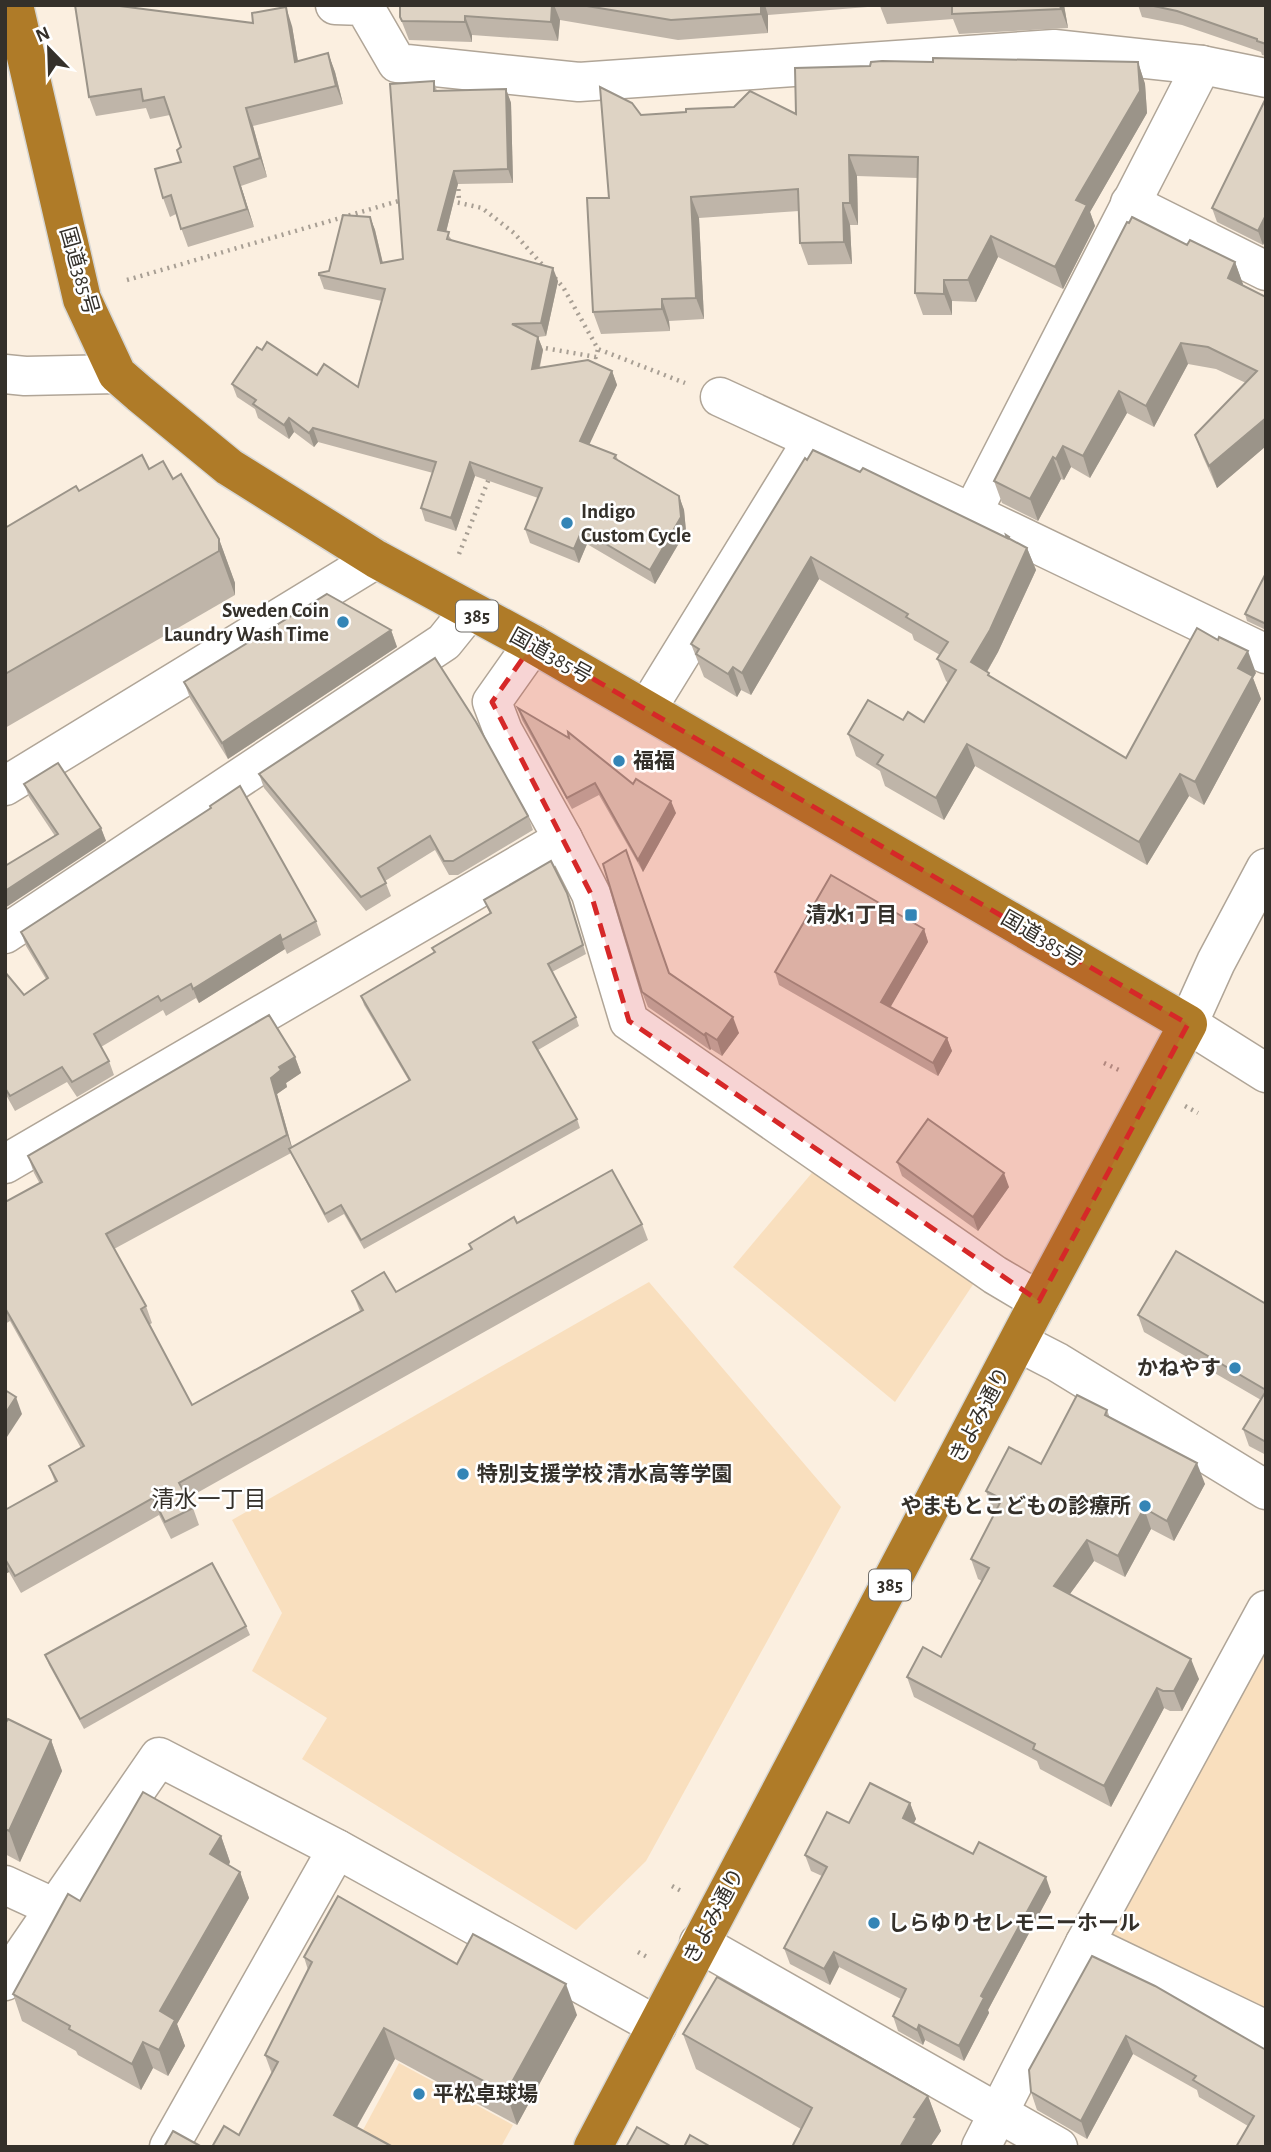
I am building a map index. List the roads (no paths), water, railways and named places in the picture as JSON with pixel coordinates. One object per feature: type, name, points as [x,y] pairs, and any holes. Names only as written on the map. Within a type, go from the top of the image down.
[{"type":"highway","name":"国道385号","points":[[14,5],[82,299],[117,374],[229,467],[376,559],[647,709],[1188,1024]]},
{"type":"highway","name":"きよみ通り","points":[[593,2147],[1188,1024]]},
{"type":"street","points":[[335,5],[364,6],[397,63],[579,82],[1054,49],[1202,65],[1266,78]]},
{"type":"street","points":[[972,513],[1202,65]]},
{"type":"street","points":[[1130,203],[1266,271]]},
{"type":"street","points":[[5,374],[117,374]]},
{"type":"street","points":[[720,397],[972,513],[1266,654]]},
{"type":"street","points":[[647,709],[812,441]]},
{"type":"street","points":[[5,786],[376,559]]},
{"type":"street","points":[[5,933],[444,642],[469,611]]},
{"type":"street","points":[[533,644],[492,702],[503,731],[591,894],[629,1021],[983,1267],[1039,1301]]},
{"type":"street","points":[[5,1164],[563,839]]},
{"type":"street","name":"きよみ通り","points":[[1188,1024],[1216,962],[1266,868]]},
{"type":"street","points":[[1188,1024],[1266,1073]]},
{"type":"street","points":[[1018,1342],[1266,1490]]},
{"type":"street","points":[[981,2147],[1085,1943],[1266,1610]]},
{"type":"street","points":[[5,1981],[159,1757],[337,1849],[657,2026]]},
{"type":"street","points":[[169,2147],[337,1849]]},
{"type":"street","points":[[5,1885],[55,1908]]},
{"type":"street","points":[[699,1943],[1058,2147]]},
{"type":"street","points":[[1085,1943],[1266,2030]]},
{"type":"place","name":"Indigo Custom Cycle","points":[[567,523]]},
{"type":"place","name":"Sweden Coin Laundry Wash Time","points":[[343,622]]},
{"type":"place","name":"福福","points":[[619,761]]},
{"type":"place","name":"清水1丁目","points":[[911,915]]},
{"type":"place","name":"かねやす","points":[[1235,1368]]},
{"type":"place","name":"特別支援学校 清水高等学園","points":[[463,1474]]},
{"type":"place","name":"やまもとこどもの診療所","points":[[1145,1506]]},
{"type":"place","name":"しらゆりセレモニーホール","points":[[874,1923]]},
{"type":"place","name":"平松卓球場","points":[[419,2094]]},
{"type":"district","name":"清水一丁目","points":[[209,1500]]}]
